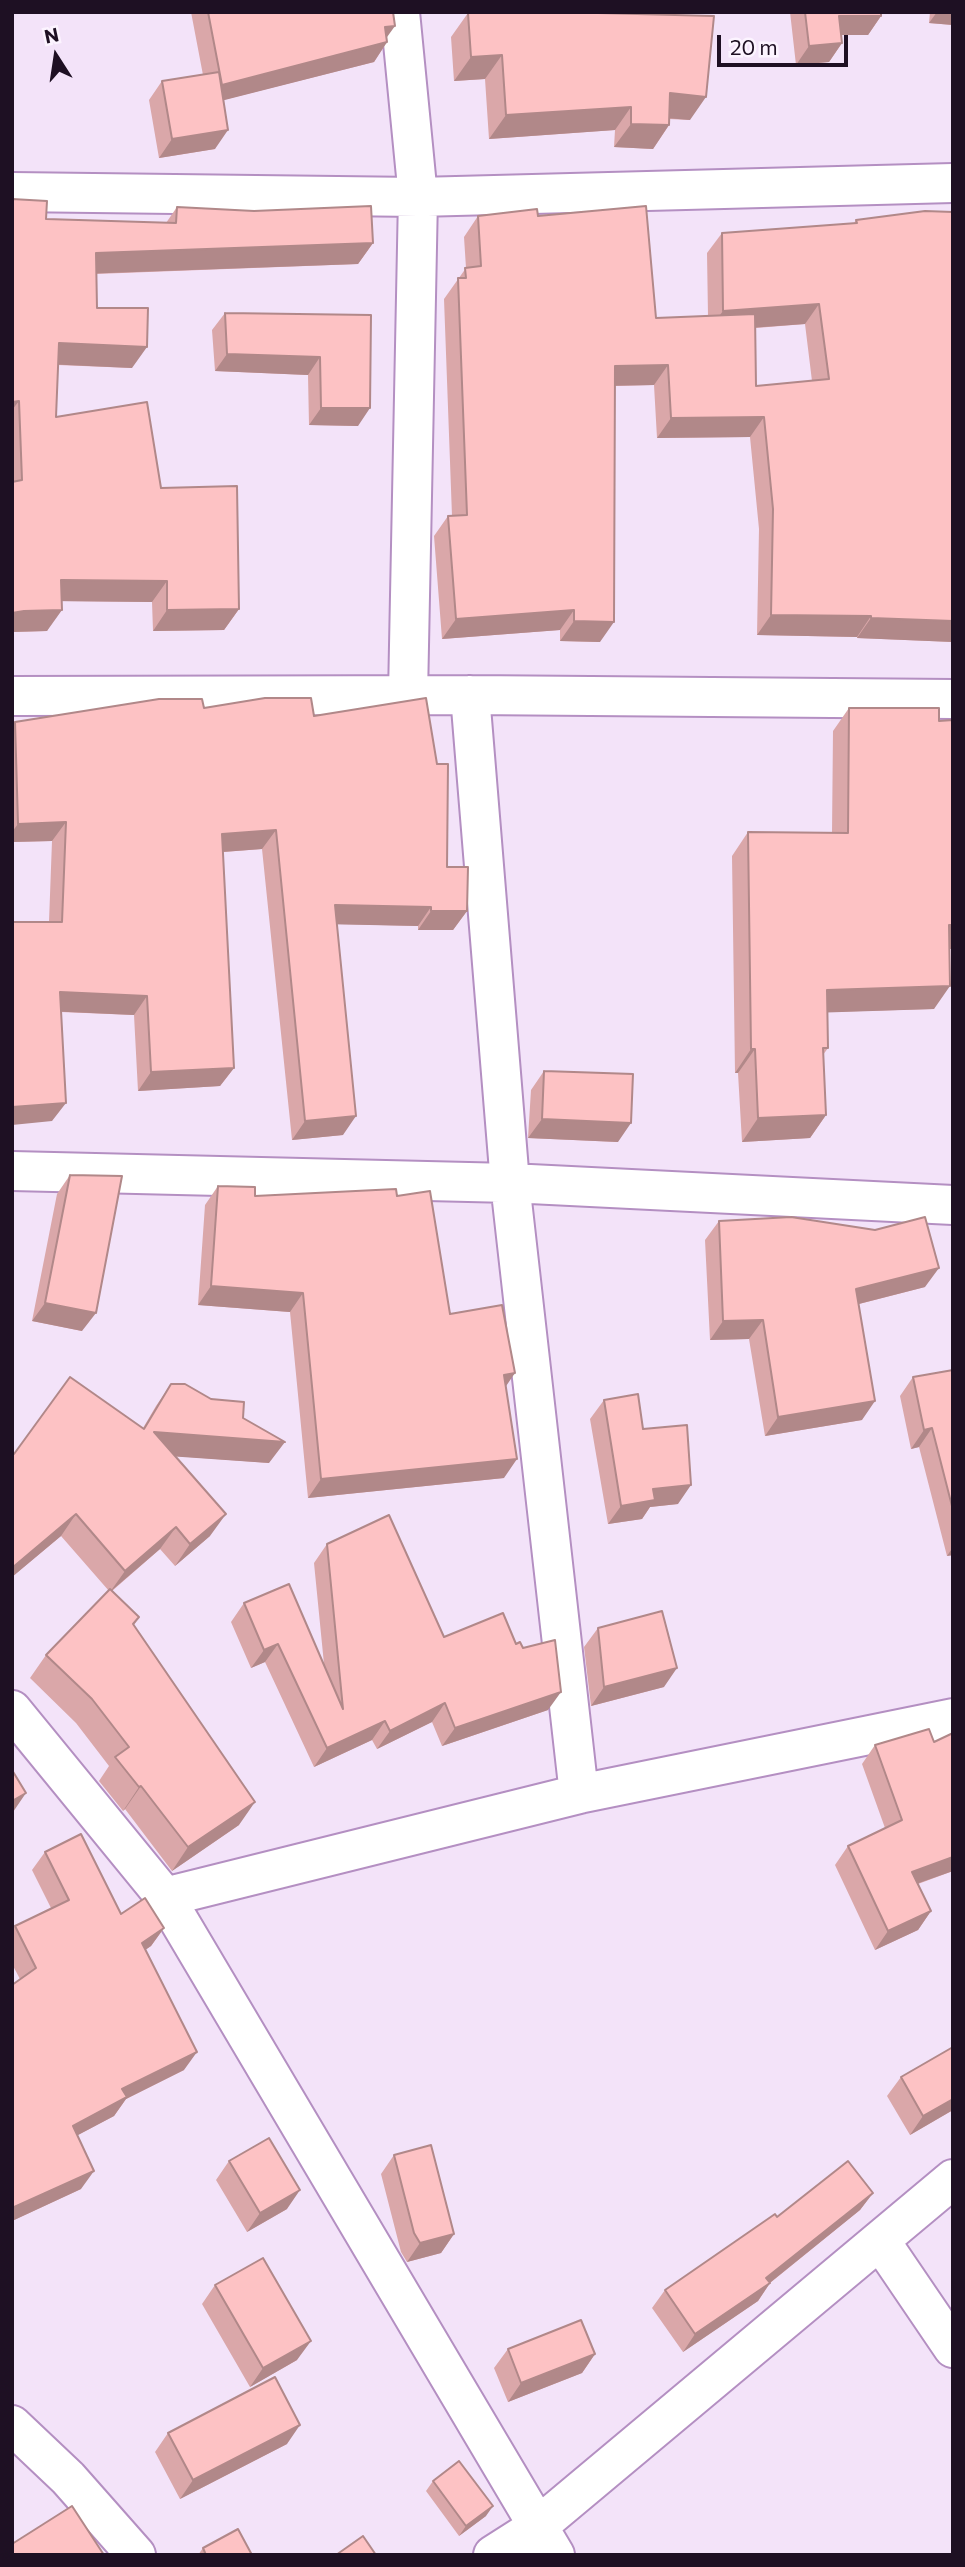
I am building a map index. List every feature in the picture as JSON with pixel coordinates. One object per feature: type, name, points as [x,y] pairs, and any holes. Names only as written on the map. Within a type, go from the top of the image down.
[{"type":"street","points":[[400,12],[418,197],[408,695]]},
{"type":"street","points":[[12,192],[418,197],[953,183]]},
{"type":"street","points":[[470,695],[510,1183],[579,1794]]},
{"type":"street","points":[[12,696],[470,695],[953,699]]},
{"type":"street","points":[[12,1171],[510,1183],[953,1205]]},
{"type":"street","points":[[12,1710],[165,1897],[546,2541]]},
{"type":"street","points":[[165,1897],[579,1794],[953,1718]]},
{"type":"street","points":[[493,2555],[546,2541],[953,2179]]},
{"type":"street","points":[[881,2242],[953,2347]]},
{"type":"street","points":[[12,2425],[68,2478],[136,2555]]},
{"type":"building","points":[[208,12],[393,12],[395,26],[385,27],[387,42],[222,85]]},
{"type":"building","points":[[805,12],[881,12],[881,16],[839,16],[842,43],[809,46]]},
{"type":"building","points":[[468,13],[714,16],[706,97],[670,93],[669,125],[631,124],[631,107],[506,115],[502,55],[471,57]]},
{"type":"building","points":[[219,72],[228,130],[172,139],[162,81]]},
{"type":"building","points":[[12,199],[47,201],[46,219],[176,223],[177,207],[254,211],[371,206],[373,243],[96,253],[97,308],[148,308],[147,347],[59,343],[56,417],[147,402],[161,488],[237,486],[239,609],[167,610],[167,581],[61,580],[62,610],[12,613],[12,482],[22,480],[19,401],[12,402]]},
{"type":"building","points":[[646,206],[656,318],[755,314],[756,386],[829,379],[819,304],[723,311],[722,233],[857,223],[856,220],[925,211],[953,212],[953,621],[871,616],[771,615],[773,509],[764,417],[671,418],[668,365],[615,366],[614,622],[574,621],[574,610],[456,619],[448,516],[467,515],[458,278],[466,278],[465,268],[481,266],[478,216],[537,209],[538,216]]},
{"type":"building","points":[[225,313],[371,315],[370,408],[321,408],[320,357],[227,354]]},
{"type":"building","points":[[265,698],[311,698],[314,716],[426,698],[437,764],[448,764],[447,867],[468,867],[467,911],[431,911],[431,907],[335,905],[356,1116],[305,1121],[276,830],[222,834],[234,1068],[151,1072],[147,996],[60,992],[66,1103],[12,1107],[12,922],[62,922],[66,822],[18,824],[15,722],[159,699],[202,699],[204,708]]},
{"type":"building","points":[[849,708],[939,708],[939,721],[953,720],[953,925],[949,925],[950,986],[827,990],[828,1048],[823,1048],[826,1115],[758,1118],[755,1049],[751,1049],[748,832],[848,833]]},
{"type":"building","points":[[544,1071],[633,1074],[631,1123],[542,1119]]},
{"type":"building","points":[[70,1175],[122,1176],[96,1313],[45,1303]]},
{"type":"building","points":[[218,1186],[255,1187],[255,1196],[396,1189],[397,1196],[430,1191],[450,1314],[502,1305],[515,1373],[504,1375],[517,1459],[321,1479],[303,1293],[211,1286]]},
{"type":"building","points":[[791,1217],[875,1230],[925,1217],[939,1268],[856,1289],[875,1401],[778,1417],[763,1320],[723,1321],[719,1221]]},
{"type":"building","points":[[953,1370],[953,1510],[932,1428],[924,1430],[913,1377]]},
{"type":"building","points":[[70,1377],[144,1429],[171,1384],[185,1384],[211,1399],[244,1402],[243,1418],[285,1442],[154,1432],[226,1514],[190,1544],[176,1527],[125,1571],[76,1514],[12,1568],[12,1453],[14,1454]]},
{"type":"building","points":[[638,1394],[643,1429],[687,1425],[691,1485],[653,1489],[655,1500],[621,1506],[604,1400]]},
{"type":"building","points":[[389,1515],[444,1637],[503,1613],[516,1644],[520,1642],[523,1648],[555,1640],[561,1692],[455,1728],[445,1703],[390,1731],[385,1721],[327,1748],[278,1644],[264,1650],[244,1603],[289,1584],[343,1709],[327,1544]]},
{"type":"building","points":[[110,1589],[139,1617],[133,1624],[255,1802],[188,1847],[115,1757],[129,1747],[92,1699],[46,1655]]},
{"type":"building","points":[[662,1611],[677,1668],[604,1687],[598,1628]]},
{"type":"building","points":[[929,1729],[934,1742],[953,1733],[953,1857],[912,1872],[931,1911],[888,1931],[848,1846],[902,1820],[875,1745]]},
{"type":"building","points":[[12,1770],[26,1793],[12,1801]]},
{"type":"building","points":[[81,1834],[121,1914],[145,1898],[164,1928],[142,1943],[197,2052],[122,2089],[127,2097],[73,2126],[94,2171],[12,2208],[12,1985],[36,1968],[15,1926],[69,1900],[45,1852]]},
{"type":"building","points":[[953,2047],[953,2099],[923,2116],[901,2077]]},
{"type":"building","points":[[269,2138],[300,2190],[260,2213],[229,2161]]},
{"type":"building","points":[[431,2145],[454,2234],[420,2243],[414,2233],[394,2155]]},
{"type":"building","points":[[848,2161],[873,2193],[766,2278],[770,2283],[695,2334],[665,2290],[775,2214],[777,2217]]},
{"type":"building","points":[[263,2258],[311,2341],[263,2368],[215,2285]]},
{"type":"building","points":[[581,2320],[595,2354],[521,2383],[508,2349]]},
{"type":"building","points":[[275,2377],[300,2425],[193,2480],[168,2433]]},
{"type":"building","points":[[459,2461],[493,2506],[466,2526],[433,2481]]},
{"type":"building","points":[[72,2506],[104,2555],[12,2555],[12,2544]]},
{"type":"building","points":[[238,2529],[252,2555],[206,2555],[203,2548]]},
{"type":"building","points":[[363,2536],[376,2555],[336,2555]]}]
